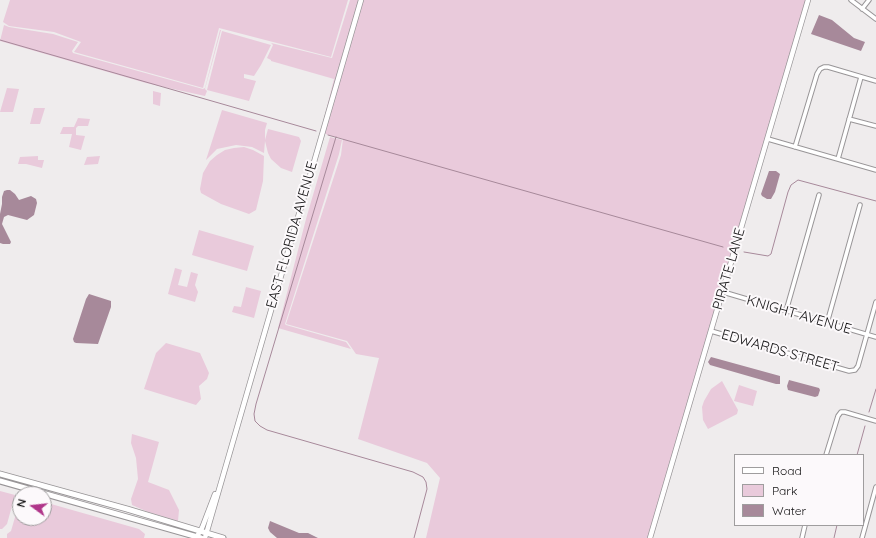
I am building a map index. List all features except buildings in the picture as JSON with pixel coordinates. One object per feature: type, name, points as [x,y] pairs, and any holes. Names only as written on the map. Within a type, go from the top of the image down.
[{"type":"main road","points":[[0,474],[127,509],[201,536]]},
{"type":"main road","points":[[0,481],[201,536],[223,538]]},
{"type":"street","name":"EAST FLORIDA AVENUE","points":[[201,536],[224,470],[361,0]]},
{"type":"street","name":"PIRATE LANE","points":[[650,538],[808,0]]},
{"type":"street","points":[[851,0],[876,19]]},
{"type":"street","points":[[862,9],[869,0]]},
{"type":"street","points":[[795,147],[818,70],[824,67],[876,81]]},
{"type":"street","points":[[838,159],[861,77]]},
{"type":"street","points":[[849,118],[876,126]]},
{"type":"street","points":[[768,139],[876,170]]},
{"type":"street","points":[[786,311],[819,194]]},
{"type":"street","points":[[827,323],[860,205]]},
{"type":"street","name":"KNIGHT AVENUE","points":[[723,292],[876,337]]},
{"type":"street","points":[[867,334],[876,302]]},
{"type":"street","name":"EDWARDS STREET","points":[[711,331],[850,371],[855,370],[858,366],[867,334]]},
{"type":"street","points":[[826,454],[838,416],[841,412],[876,421]]},
{"type":"street","points":[[862,538],[876,487]]},
{"type":"street","points":[[802,538],[805,526]]},
{"type":"green space","points":[[10,0],[348,0],[331,57],[219,28],[203,88],[74,52],[81,42],[54,32],[9,26],[3,22]]},
{"type":"green space","points":[[350,0],[359,0],[322,126],[334,79],[271,61],[267,58],[273,45],[271,43],[332,58]]},
{"type":"green space","points":[[361,0],[808,0],[649,538],[426,538],[440,478],[427,463],[358,439],[379,358],[356,354],[347,341],[286,324],[341,155],[343,139],[322,133]]},
{"type":"green space","points":[[4,25],[53,34],[78,42],[72,51],[73,53],[203,89],[205,88],[221,30],[205,89],[207,91],[205,96],[146,83],[0,41]]},
{"type":"green space","points":[[222,31],[271,45],[254,76],[244,74],[244,78],[256,81],[249,101],[207,90]]},
{"type":"green space","points":[[7,88],[19,89],[13,112],[0,112]]},
{"type":"green space","points":[[153,91],[161,93],[160,106],[153,104]]},
{"type":"green space","points":[[34,108],[45,108],[40,124],[30,124]]},
{"type":"green space","points":[[222,110],[267,123],[265,140],[268,129],[299,137],[301,141],[292,172],[281,168],[271,159],[265,141],[264,153],[252,147],[236,145],[217,149],[206,160]]},
{"type":"green space","points":[[78,118],[90,119],[88,126],[78,126],[76,128],[76,135],[85,136],[81,150],[69,147],[72,134],[60,134],[63,127],[74,127]]},
{"type":"green space","points":[[330,137],[342,140],[339,154],[285,324],[346,342],[351,349],[278,328],[306,219]]},
{"type":"green space","points":[[244,147],[264,156],[263,181],[256,210],[249,214],[221,204],[201,193],[200,189],[203,173],[210,161],[225,150]]},
{"type":"green space","points":[[38,156],[38,160],[44,160],[42,168],[26,164],[18,164],[20,157]]},
{"type":"green space","points":[[100,156],[98,164],[84,165],[87,157]]},
{"type":"green space","points":[[199,230],[254,246],[247,271],[192,255]]},
{"type":"green space","points":[[175,268],[182,270],[178,285],[187,287],[191,272],[198,274],[195,285],[198,292],[195,302],[168,294]]},
{"type":"green space","points":[[246,287],[261,291],[254,318],[232,312],[234,306],[241,307]]},
{"type":"green space","points":[[166,343],[200,353],[209,373],[207,379],[199,386],[201,399],[196,405],[144,389],[156,353]]},
{"type":"green space","points":[[722,381],[738,410],[737,414],[708,429],[703,420],[702,407],[711,389]]},
{"type":"green space","points":[[739,385],[757,391],[753,406],[734,401]]},
{"type":"green space","points":[[132,434],[159,442],[148,482],[169,490],[179,510],[178,521],[148,512],[132,505],[131,499],[138,479],[136,458],[131,443]]},
{"type":"green space","points":[[0,491],[12,494],[12,506],[7,524],[0,529]]},
{"type":"green space","points":[[52,504],[139,529],[145,534],[144,538],[7,538],[7,534],[11,531],[12,526],[52,526]]},
{"type":"water","points":[[819,15],[832,20],[854,38],[865,42],[861,51],[811,34]]},
{"type":"water","points":[[769,171],[776,171],[780,174],[775,192],[771,199],[767,199],[761,194]]},
{"type":"water","points":[[10,190],[15,194],[19,200],[31,196],[36,199],[37,203],[34,215],[27,220],[8,215],[4,217],[2,224],[11,242],[10,244],[3,244],[0,243],[0,214],[2,197],[4,191]]},
{"type":"water","points":[[89,294],[111,301],[111,307],[98,344],[76,343],[73,339]]},
{"type":"water","points":[[711,357],[780,376],[780,384],[710,365],[708,362]]},
{"type":"water","points":[[789,380],[819,388],[820,390],[818,396],[815,397],[788,390],[787,386]]},
{"type":"water","points":[[270,521],[299,533],[308,533],[318,538],[277,538],[268,528]]},
{"type":"waterway","points":[[0,40],[316,131]]},
{"type":"waterway","points":[[328,135],[723,247]]},
{"type":"waterway","points":[[336,137],[256,404],[254,414],[255,421],[267,430],[413,472],[423,477],[426,482],[427,489],[414,538]]},
{"type":"waterway","points":[[744,252],[768,256],[771,254],[788,192],[791,185],[798,180],[876,201]]},
{"type":"waterway","points":[[869,412],[876,389]]},
{"type":"waterway","points":[[857,454],[865,426]]},
{"type":"waterway","points":[[834,538],[837,526]]}]
